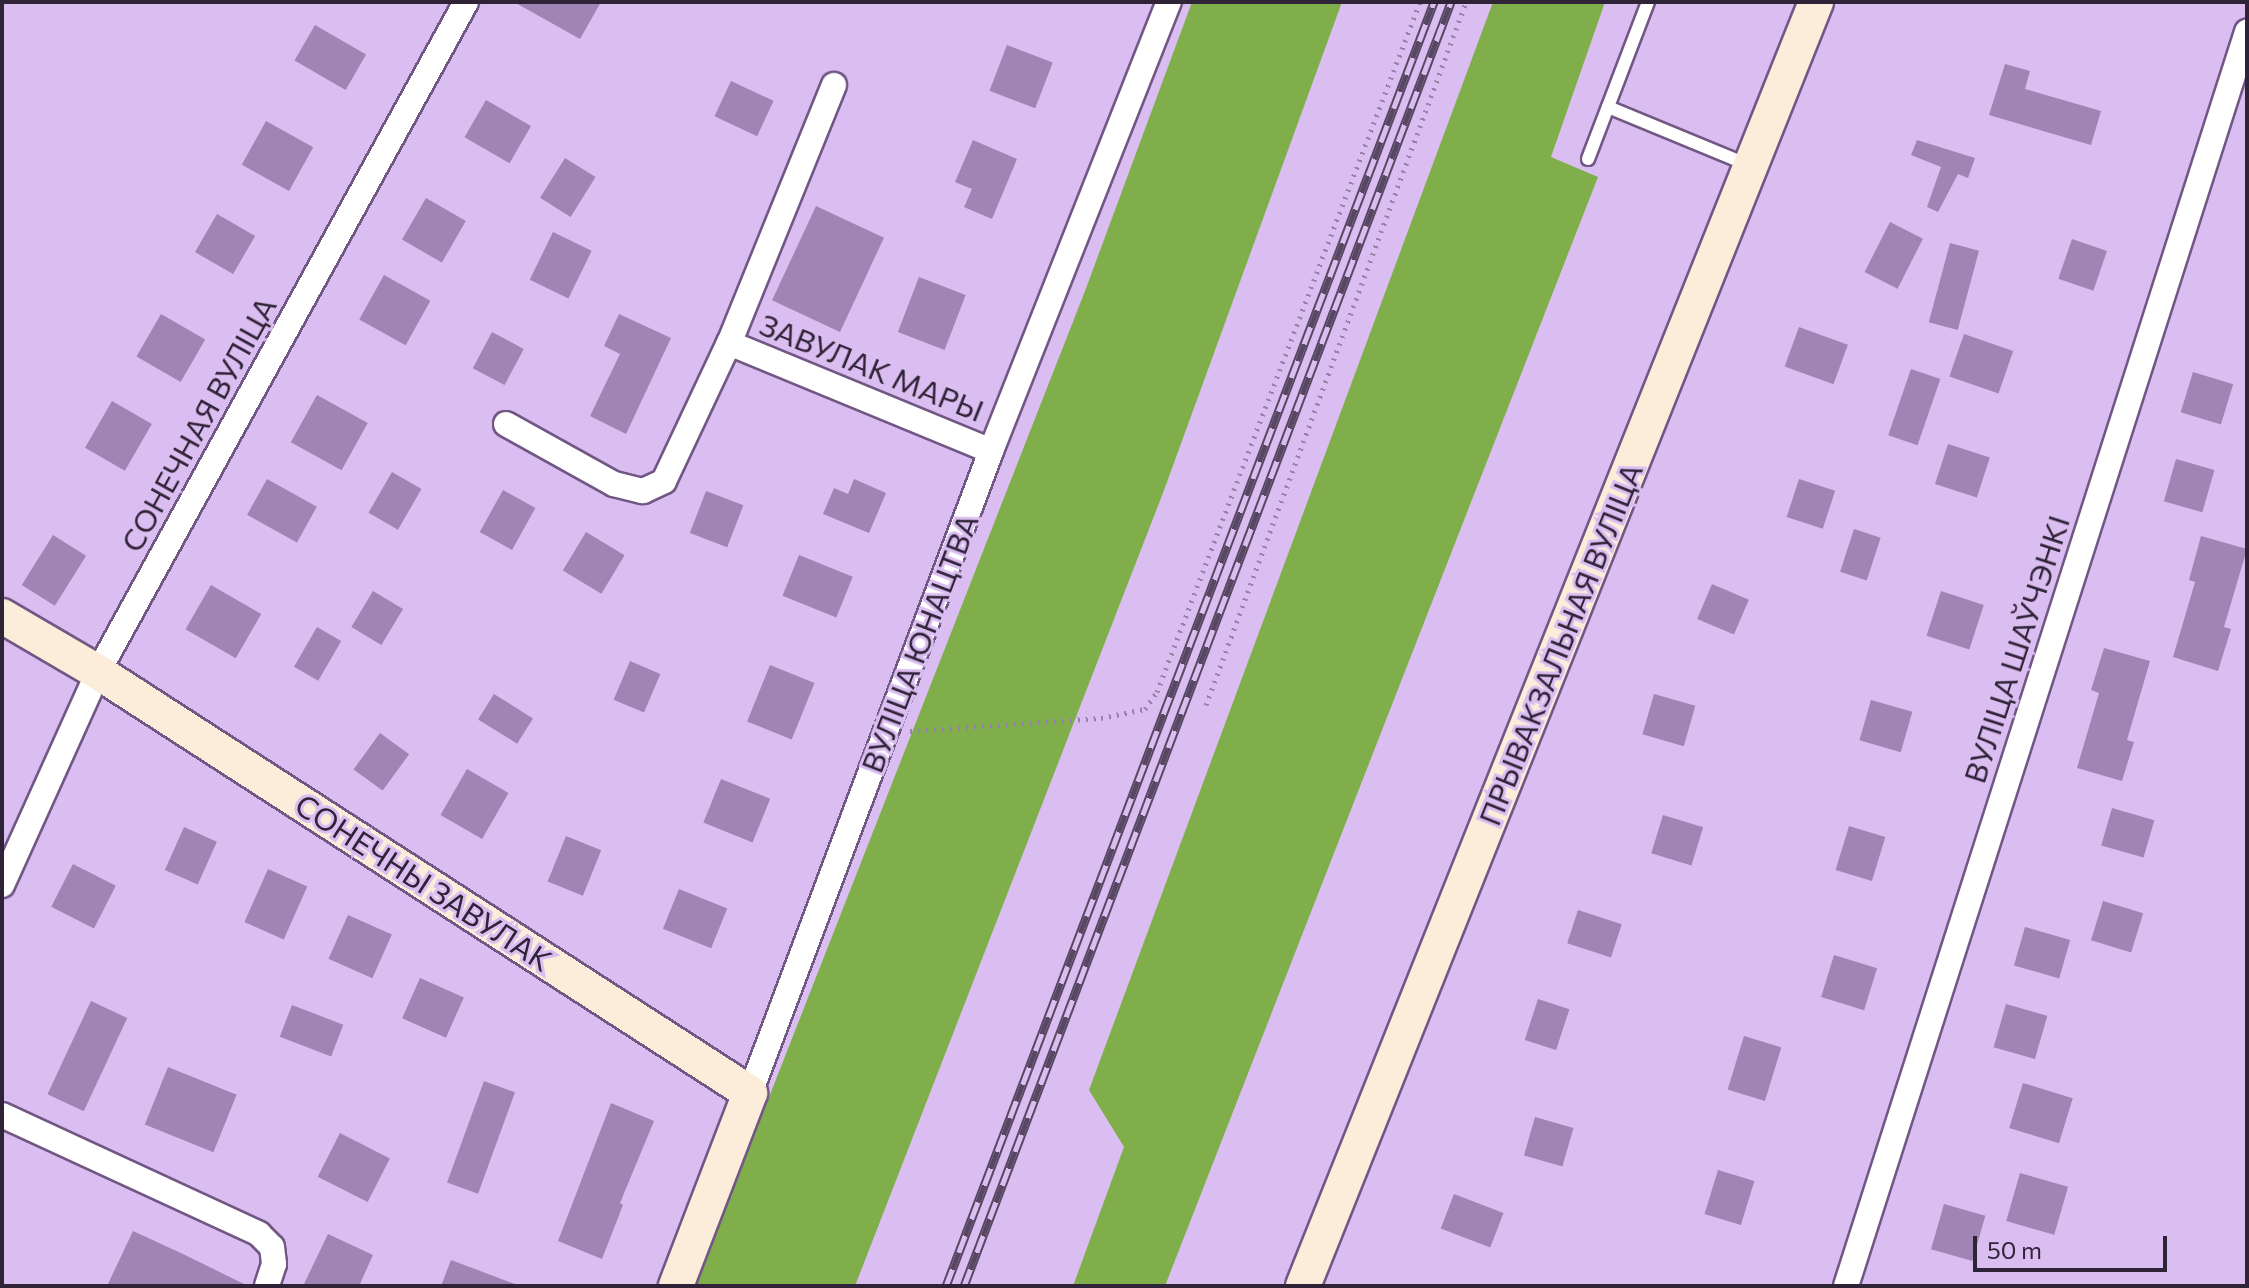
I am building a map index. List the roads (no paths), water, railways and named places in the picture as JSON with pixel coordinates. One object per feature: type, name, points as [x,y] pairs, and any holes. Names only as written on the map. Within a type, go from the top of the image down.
[{"type":"street","name":"СОНЕЧНАЯ ВУЛІЦА","points":[[2,885],[98,672],[466,2]]},
{"type":"street","name":"ВУЛІЦА ЮНАЦТВА","points":[[676,1286],[991,451],[1169,2]]},
{"type":"street","name":"ПРЫВАКЗАЛЬНАЯ ВУЛІЦА","points":[[1303,1286],[1816,2]]},
{"type":"street","name":"ВУЛІЦА ШАЎЧЭНКІ","points":[[1846,1286],[2247,32]]},
{"type":"street","name":"ЗАВУЛАК МАРЫ","points":[[506,424],[614,484],[643,491],[664,481],[729,343],[834,85]]},
{"type":"street","name":"ЗАВУЛАК МАРЫ","points":[[729,343],[991,451]]},
{"type":"street","name":"СОНЕЧНЫ ЗАВУЛАК","points":[[2,616],[98,672],[750,1093]]},
{"type":"street","points":[[2,1115],[259,1234],[272,1247],[274,1264],[267,1286]]},
{"type":"lane","points":[[1588,159],[1648,2]]},
{"type":"lane","points":[[1608,107],[1752,166]]},
{"type":"railway","points":[[946,1286],[1434,2]]},
{"type":"railway","points":[[964,1286],[1451,2]]}]
